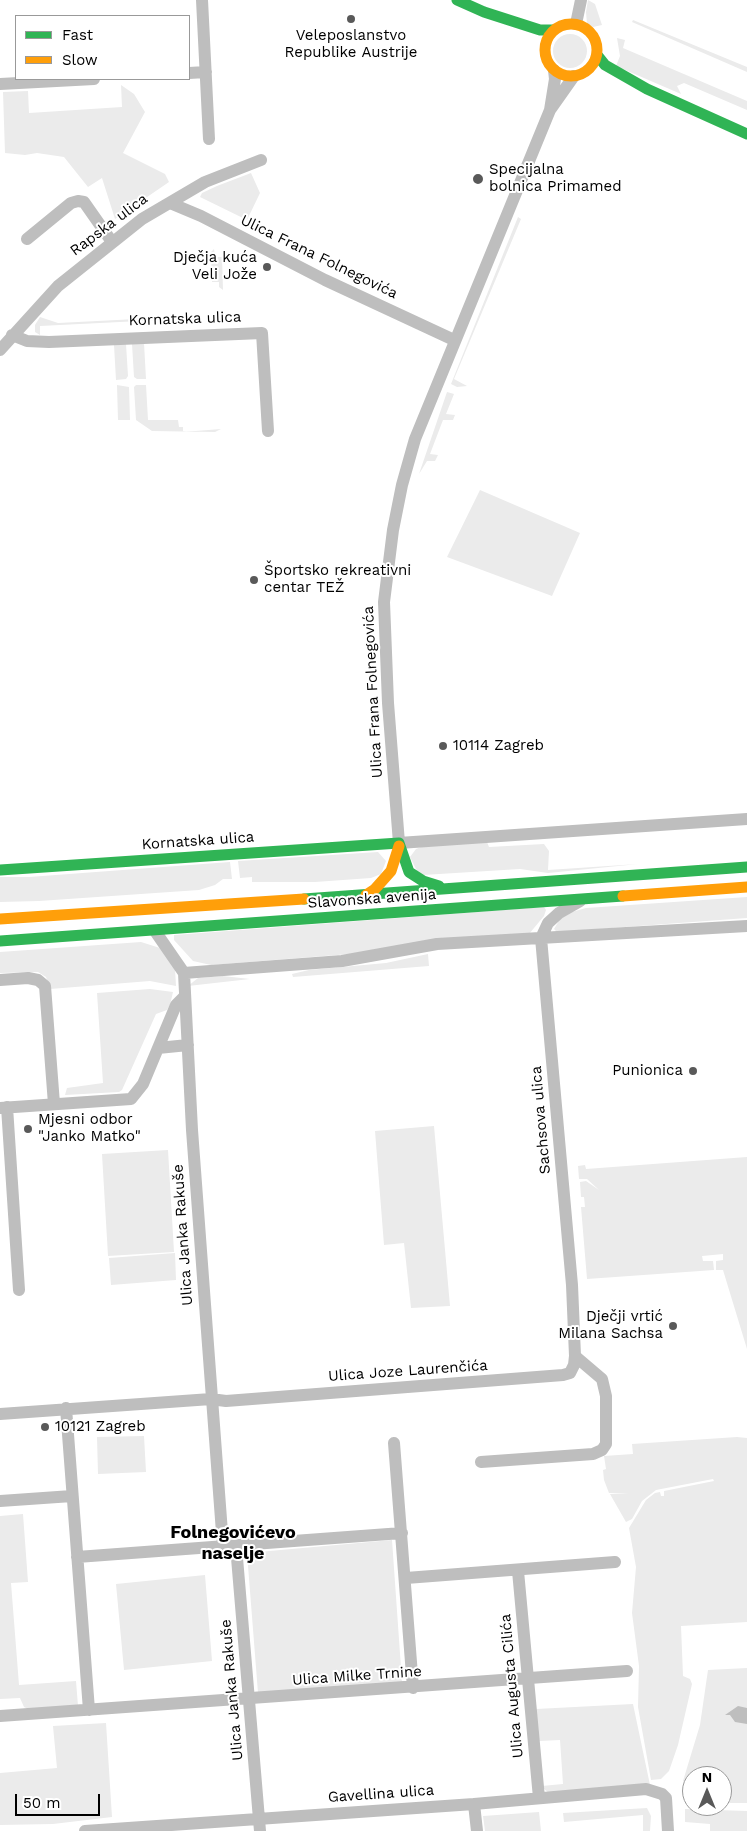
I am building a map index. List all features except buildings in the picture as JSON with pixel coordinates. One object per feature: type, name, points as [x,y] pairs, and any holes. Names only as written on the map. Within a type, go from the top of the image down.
[{"type":"main road","points":[[457,0],[484,12],[540,30],[553,30],[567,24],[576,24],[586,28],[593,36],[597,55],[605,65],[647,89],[747,134]]},
{"type":"main road","points":[[484,12],[532,41],[545,52],[554,70],[560,74],[600,75],[624,85],[647,89]]},
{"type":"main road","points":[[545,52],[546,40],[553,30]]},
{"type":"main road","points":[[579,74],[590,68],[597,55]]},
{"type":"main road","points":[[399,843],[405,866],[414,877],[423,882],[457,889]]},
{"type":"main road","points":[[366,895],[375,889],[391,871],[399,843]]},
{"type":"main road","name":"Kornatska ulica","points":[[0,870],[399,843]]},
{"type":"main road","name":"Slavonska avenija","points":[[0,919],[457,889],[747,867]]},
{"type":"main road","name":"Slavonska avenija","points":[[0,941],[747,887]]},
{"type":"main road","points":[[0,910],[44,907],[106,911]]},
{"type":"street","points":[[202,0],[210,139]]},
{"type":"street","points":[[576,24],[581,0]]},
{"type":"street","name":"Ulica Frana Folnegovića","points":[[399,843],[384,632],[385,587],[402,485],[415,439],[454,340],[550,110],[555,80],[554,70]]},
{"type":"street","points":[[190,73],[206,72]]},
{"type":"street","name":"Ulica Frana Folnegovića","points":[[550,110],[579,74]]},
{"type":"street","points":[[0,84],[75,80]]},
{"type":"street","name":"Rapska ulica","points":[[0,350],[58,286],[112,242],[160,207],[217,176],[261,160]]},
{"type":"street","points":[[27,239],[72,203],[78,201],[84,202],[112,242]]},
{"type":"street","name":"Ulica Frana Folnegovića","points":[[170,203],[201,216],[325,280],[454,340]]},
{"type":"street","name":"Kornatska ulica","points":[[12,335],[27,341],[49,342],[262,333],[268,431]]},
{"type":"street","points":[[399,843],[747,819]]},
{"type":"street","points":[[541,938],[548,923],[553,918],[582,900]]},
{"type":"street","points":[[155,931],[184,972],[342,962],[437,944],[747,926]]},
{"type":"street","name":"Sachsova ulica","points":[[541,938],[571,1276],[575,1356]]},
{"type":"street","name":"Ulica Janka Rakuše","points":[[184,972],[184,997],[211,1399],[223,1546]]},
{"type":"street","points":[[0,980],[28,978],[38,980],[45,986],[54,1104]]},
{"type":"street","points":[[18,1290],[4,1107],[125,1101],[137,1094],[176,1005],[184,997]]},
{"type":"street","points":[[158,1048],[188,1046]]},
{"type":"street","points":[[481,1462],[593,1454],[602,1450],[606,1444],[606,1396],[602,1378],[575,1356]]},
{"type":"street","name":"Ulica Joze Laurenčića","points":[[0,1414],[211,1399],[226,1401],[563,1375],[570,1373],[575,1356]]},
{"type":"street","points":[[66,1408],[89,1710]]},
{"type":"street","points":[[394,1443],[406,1578],[413,1688]]},
{"type":"street","points":[[0,1501],[72,1496]]},
{"type":"street","points":[[77,1557],[402,1533]]},
{"type":"street","name":"Ulica Janka Rakuše","points":[[236,1546],[260,1825]]},
{"type":"street","points":[[406,1578],[615,1562]]},
{"type":"street","name":"Ulica Augusta Cilića","points":[[518,1570],[539,1798]]},
{"type":"street","name":"Ulica Milke Trnine","points":[[0,1716],[528,1680],[627,1671]]},
{"type":"street","name":"Gavellina ulica","points":[[85,1831],[260,1825],[539,1798],[646,1790],[662,1794],[666,1798],[668,1831]]},
{"type":"street","points":[[474,1804],[477,1831]]},
{"type":"shaded area","points":[[588,0],[595,4],[602,25],[593,27],[587,24]]},
{"type":"shaded area","points":[[633,20],[747,67],[747,72],[632,22]]},
{"type":"shaded area","points":[[570,34],[577,35],[582,39],[586,44],[586,58],[582,63],[577,67],[570,68],[563,67],[558,63],[554,58],[553,51],[554,44],[558,39],[563,35]]},
{"type":"shaded area","points":[[617,38],[625,40],[623,48],[747,101],[747,110],[684,83],[677,86],[681,94],[616,66],[620,56]]},
{"type":"shaded area","points":[[121,85],[134,94],[145,112],[123,153],[165,174],[169,182],[115,219],[102,178],[88,187],[64,157],[37,153],[25,155],[5,153],[3,92],[28,91],[29,113],[122,107]]},
{"type":"shaded area","points":[[251,173],[260,193],[247,220],[200,197],[202,193]]},
{"type":"shaded area","points":[[518,217],[521,219],[454,379],[467,386],[457,387],[451,384]]},
{"type":"shaded area","points":[[214,249],[215,257],[222,257],[223,290],[219,287],[219,282],[212,282],[211,252]]},
{"type":"shaded area","points":[[200,315],[200,318],[40,326],[40,335],[35,332],[35,325],[40,317],[58,323],[176,317],[177,319],[180,316]]},
{"type":"shaded area","points":[[144,343],[146,379],[137,379],[134,377],[132,344]]},
{"type":"shaded area","points":[[126,344],[128,376],[126,379],[116,380],[114,345]]},
{"type":"shaded area","points":[[117,385],[129,387],[130,420],[118,420]]},
{"type":"shaded area","points":[[136,385],[146,385],[148,420],[178,420],[179,427],[183,427],[183,431],[152,431],[136,420],[134,387]]},
{"type":"shaded area","points":[[447,392],[454,394],[446,414],[455,415],[453,420],[443,420],[430,454],[438,455],[435,461],[427,461],[419,474]]},
{"type":"shaded area","points":[[221,429],[215,432],[188,432]]},
{"type":"shaded area","points":[[480,490],[580,533],[552,596],[447,557]]},
{"type":"shaded area","points":[[487,842],[489,847],[544,844],[549,851],[548,870],[638,864],[548,873],[520,869],[423,875],[418,873],[410,857],[416,849],[421,847]]},
{"type":"shaded area","points":[[378,852],[386,861],[381,874],[371,878],[315,882],[252,882],[252,877],[240,878],[238,861]]},
{"type":"shaded area","points":[[230,862],[232,879],[223,879],[215,885],[199,890],[0,902],[0,877],[29,877]]},
{"type":"shaded area","points":[[747,897],[747,918],[557,932],[554,929],[560,919],[572,912],[586,908]]},
{"type":"shaded area","points":[[544,907],[546,910],[544,916],[529,934],[387,951],[211,965],[193,961],[174,940],[174,935]]},
{"type":"shaded area","points":[[141,942],[160,948],[175,969],[176,986],[150,981],[50,989],[46,977],[38,972],[0,973],[0,952]]},
{"type":"shaded area","points":[[428,954],[429,966],[293,977],[292,974],[309,970],[386,963]]},
{"type":"shaded area","points":[[223,976],[250,979],[188,986],[198,978]]},
{"type":"shaded area","points":[[150,989],[173,992],[170,1005],[167,1010],[156,1014],[122,1090],[119,1092],[65,1095],[67,1088],[103,1083],[97,993]]},
{"type":"shaded area","points":[[434,1126],[450,1306],[411,1308],[404,1243],[384,1245],[375,1131]]},
{"type":"shaded area","points":[[168,1150],[174,1252],[108,1256],[102,1154]]},
{"type":"shaded area","points":[[747,1157],[747,1349],[723,1270],[716,1270],[716,1261],[723,1260],[723,1254],[702,1256],[703,1261],[713,1261],[714,1270],[587,1279],[581,1207],[585,1207],[584,1197],[581,1197],[580,1182],[586,1181],[599,1190],[587,1179],[579,1179],[578,1166],[585,1165],[586,1169]]},
{"type":"shaded area","points":[[175,1253],[176,1280],[111,1285],[109,1258]]},
{"type":"shaded area","points":[[144,1436],[146,1472],[98,1474],[97,1437]]},
{"type":"shaded area","points":[[737,1437],[747,1438],[747,1622],[681,1626],[683,1676],[690,1679],[692,1684],[678,1745],[669,1771],[661,1779],[651,1780],[638,1707],[639,1666],[632,1613],[636,1567],[629,1528],[646,1500],[655,1493],[660,1492],[661,1496],[664,1496],[664,1491],[714,1481],[713,1479],[656,1490],[642,1501],[632,1519],[626,1522],[610,1494],[629,1493],[609,1493],[604,1480],[603,1470],[606,1469],[604,1456],[633,1454],[632,1444]]},
{"type":"shaded area","points":[[23,1514],[28,1582],[11,1583],[19,1685],[76,1681],[78,1706],[28,1709],[24,1707],[20,1698],[0,1699],[0,1516]]},
{"type":"shaded area","points":[[392,1540],[402,1682],[258,1693],[247,1553]]},
{"type":"shaded area","points":[[205,1575],[212,1661],[124,1670],[116,1584]]},
{"type":"shaded area","points":[[747,1668],[747,1803],[732,1803],[732,1766],[688,1766],[700,1725],[708,1670]]},
{"type":"shaded area","points":[[633,1704],[650,1785],[548,1792],[544,1789],[542,1786],[563,1784],[560,1740],[539,1741],[536,1709]]},
{"type":"shaded area","points":[[738,1706],[747,1708],[747,1724],[735,1722],[730,1715],[725,1715]]},
{"type":"shaded area","points":[[106,1723],[112,1817],[53,1824],[0,1825],[0,1773],[57,1768],[53,1726]]},
{"type":"shaded area","points":[[647,1808],[651,1816],[650,1831],[643,1831],[643,1815],[564,1822],[563,1813]]},
{"type":"shaded area","points":[[732,1811],[747,1811],[747,1831],[710,1831],[710,1824],[685,1822],[685,1816],[732,1816]]},
{"type":"shaded area","points":[[539,1812],[541,1831],[485,1831],[483,1816]]},
{"type":"traffic: fast","points":[[457,0],[484,12],[540,30],[553,30]]},
{"type":"traffic: fast","points":[[597,55],[605,65],[647,89],[747,134]]},
{"type":"traffic: fast","points":[[399,843],[409,872],[423,881],[439,886]]},
{"type":"traffic: fast","points":[[0,870],[399,843]]},
{"type":"traffic: fast","points":[[304,899],[747,867]]},
{"type":"traffic: fast","points":[[0,941],[623,896]]},
{"type":"traffic: slow","points":[[566,24],[576,24],[586,28],[593,35],[597,50],[593,65],[586,72],[576,76],[566,76],[556,72],[549,65],[545,55],[545,45],[549,35],[556,28],[566,24]]},
{"type":"traffic: slow","points":[[366,895],[375,889],[391,871],[399,846]]},
{"type":"traffic: slow","points":[[623,896],[747,887]]},
{"type":"traffic: slow","points":[[0,919],[304,899]]},
{"type":"place","name":"Veleposlanstvo Republike Austrije","points":[[351,19]]},
{"type":"place","name":"Specijalna bolnica Primamed","points":[[478,179]]},
{"type":"place","name":"Dječja kuća Veli Jože","points":[[267,267]]},
{"type":"place","name":"Športsko rekreativni centar TEŽ","points":[[254,580]]},
{"type":"place","name":"10114 Zagreb","points":[[443,746]]},
{"type":"place","name":"Punionica","points":[[693,1071]]},
{"type":"place","name":"Mjesni odbor \"Janko Matko\"","points":[[28,1129]]},
{"type":"place","name":"Dječji vrtić Milana Sachsa","points":[[673,1326]]},
{"type":"place","name":"10121 Zagreb","points":[[45,1427]]},
{"type":"district","name":"Folnegovićevo naselje","points":[[233,1544]]}]
